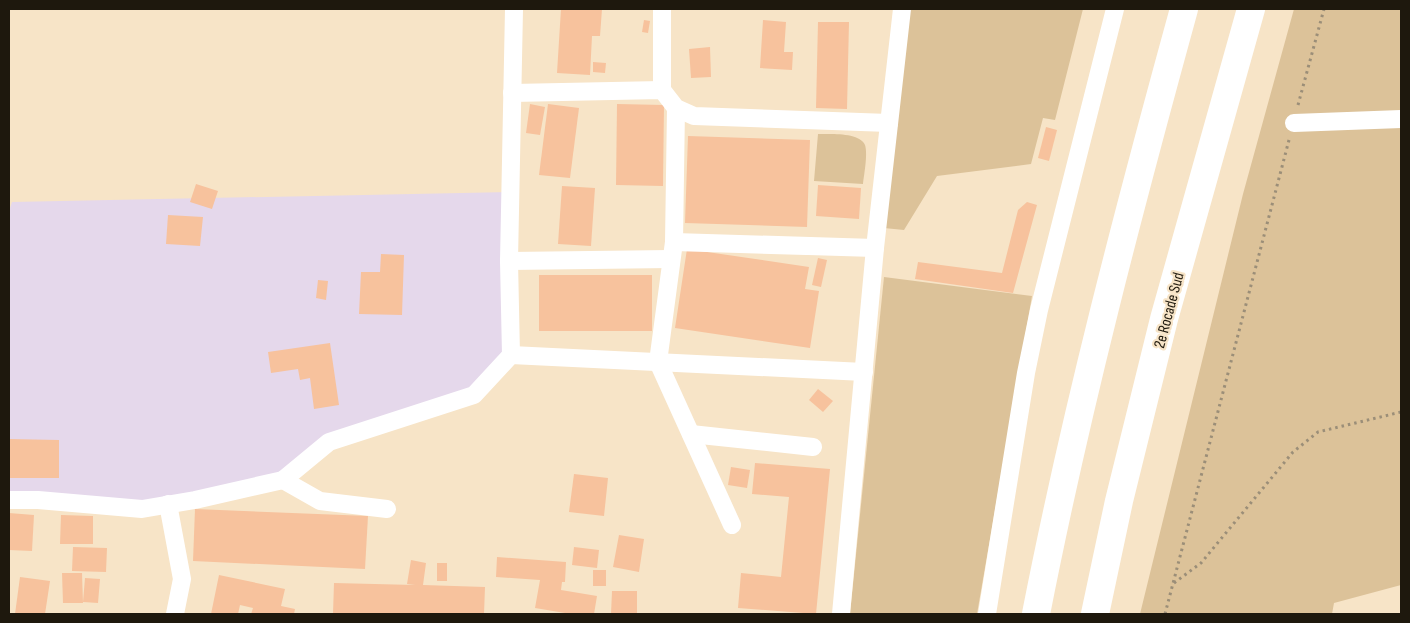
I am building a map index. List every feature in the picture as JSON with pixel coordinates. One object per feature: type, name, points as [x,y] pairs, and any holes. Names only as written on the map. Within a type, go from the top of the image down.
[{"type":"highway","points":[[1036,614],[1055,519],[1097,339],[1133,196],[1184,9]]},
{"type":"highway","name":"2e Rocade Sud","points":[[1095,614],[1119,501],[1164,319],[1251,9]]},
{"type":"street","points":[[9,500],[38,500],[142,509],[283,480],[328,442],[474,395],[510,355],[514,9]]},
{"type":"street","points":[[662,9],[662,90],[676,108],[694,116],[889,123]]},
{"type":"street","points":[[841,614],[875,248],[902,9]]},
{"type":"street","points":[[987,614],[1026,374],[1039,310],[1115,9]]},
{"type":"street","points":[[512,93],[662,90]]},
{"type":"street","points":[[676,108],[672,251],[658,362],[732,525]]},
{"type":"street","points":[[1294,123],[1401,118]]},
{"type":"street","points":[[510,261],[672,251],[875,248]]},
{"type":"street","points":[[510,355],[864,372]]},
{"type":"street","points":[[691,434],[812,447]]},
{"type":"street","points":[[283,480],[320,501],[388,508]]},
{"type":"street","points":[[168,504],[182,578],[175,614]]},
{"type":"path","points":[[1165,614],[1324,9]]},
{"type":"path","points":[[1173,584],[1201,562],[1293,452],[1318,432],[1401,412]]},
{"type":"shaded area","points":[[909,9],[1083,9],[1055,120],[1043,118],[1031,164],[937,176],[904,230],[884,228]]},
{"type":"shaded area","points":[[1294,9],[1401,9],[1401,585],[1334,603],[1332,614],[1140,614],[1243,194]]},
{"type":"shaded area","points":[[818,134],[851,136],[862,141],[865,145],[866,154],[863,184],[814,181]]},
{"type":"shaded area","points":[[510,192],[511,355],[474,395],[329,442],[283,480],[196,500],[9,503],[9,211],[12,202]]},
{"type":"shaded area","points":[[884,277],[1032,296],[977,614],[850,614]]},
{"type":"building","points":[[561,9],[602,9],[600,36],[592,36],[590,75],[557,73]]},
{"type":"building","points":[[644,20],[650,21],[648,33],[642,32]]},
{"type":"building","points":[[763,20],[786,22],[784,52],[793,52],[792,70],[760,68]]},
{"type":"building","points":[[818,22],[849,22],[847,109],[816,108]]},
{"type":"building","points":[[710,47],[711,77],[691,78],[689,49]]},
{"type":"building","points":[[593,62],[606,63],[605,73],[593,72]]},
{"type":"building","points":[[530,104],[545,107],[540,135],[526,133]]},
{"type":"building","points":[[548,104],[579,108],[570,178],[539,175]]},
{"type":"building","points":[[617,104],[664,105],[663,186],[616,185]]},
{"type":"building","points":[[1046,127],[1057,130],[1049,161],[1038,158]]},
{"type":"building","points":[[688,136],[810,140],[807,227],[685,223]]},
{"type":"building","points":[[196,184],[218,191],[212,209],[190,202]]},
{"type":"building","points":[[818,185],[861,188],[859,219],[816,216]]},
{"type":"building","points":[[562,186],[595,188],[591,246],[558,244]]},
{"type":"building","points":[[1027,202],[1037,205],[1013,293],[915,279],[918,262],[1002,273],[1018,210]]},
{"type":"building","points":[[168,215],[203,217],[200,246],[166,244]]},
{"type":"building","points":[[687,249],[809,267],[805,289],[819,291],[810,348],[675,328]]},
{"type":"building","points":[[381,254],[404,255],[402,315],[359,314],[361,272],[380,272]]},
{"type":"building","points":[[818,258],[827,260],[821,287],[812,285]]},
{"type":"building","points":[[539,275],[652,275],[652,331],[539,331]]},
{"type":"building","points":[[318,280],[328,281],[326,300],[316,298]]},
{"type":"building","points":[[330,343],[339,405],[314,409],[310,378],[300,380],[298,369],[271,373],[268,352]]},
{"type":"building","points":[[818,389],[833,401],[823,412],[809,400]]},
{"type":"building","points":[[9,439],[59,440],[59,478],[9,478]]},
{"type":"building","points":[[755,463],[830,469],[816,614],[738,608],[741,573],[781,577],[789,497],[752,494]]},
{"type":"building","points":[[731,467],[750,470],[747,488],[728,485]]},
{"type":"building","points":[[574,474],[608,478],[604,516],[569,512]]},
{"type":"building","points":[[195,509],[368,516],[365,569],[193,561]]},
{"type":"building","points":[[9,513],[34,515],[32,551],[9,550]]},
{"type":"building","points":[[61,515],[93,516],[93,544],[60,544]]},
{"type":"building","points":[[619,535],[644,539],[639,572],[613,567]]},
{"type":"building","points":[[73,547],[107,548],[106,572],[72,571]]},
{"type":"building","points":[[574,547],[599,550],[597,568],[572,565]]},
{"type":"building","points":[[497,557],[566,562],[565,582],[562,582],[561,590],[597,596],[594,614],[571,614],[535,608],[540,580],[496,577]]},
{"type":"building","points":[[411,560],[426,563],[423,585],[485,587],[484,614],[333,614],[334,583],[415,585],[407,584]]},
{"type":"building","points":[[437,563],[447,563],[447,581],[437,581]]},
{"type":"building","points":[[593,570],[606,570],[606,586],[593,586]]},
{"type":"building","points":[[62,573],[82,573],[83,603],[63,603]]},
{"type":"building","points":[[219,575],[285,589],[281,606],[295,609],[294,614],[251,614],[253,608],[240,605],[238,614],[211,614]]},
{"type":"building","points":[[20,577],[50,581],[45,614],[15,614]]},
{"type":"building","points":[[85,578],[100,579],[98,603],[83,602]]},
{"type":"building","points":[[612,591],[637,591],[637,614],[611,614]]}]
